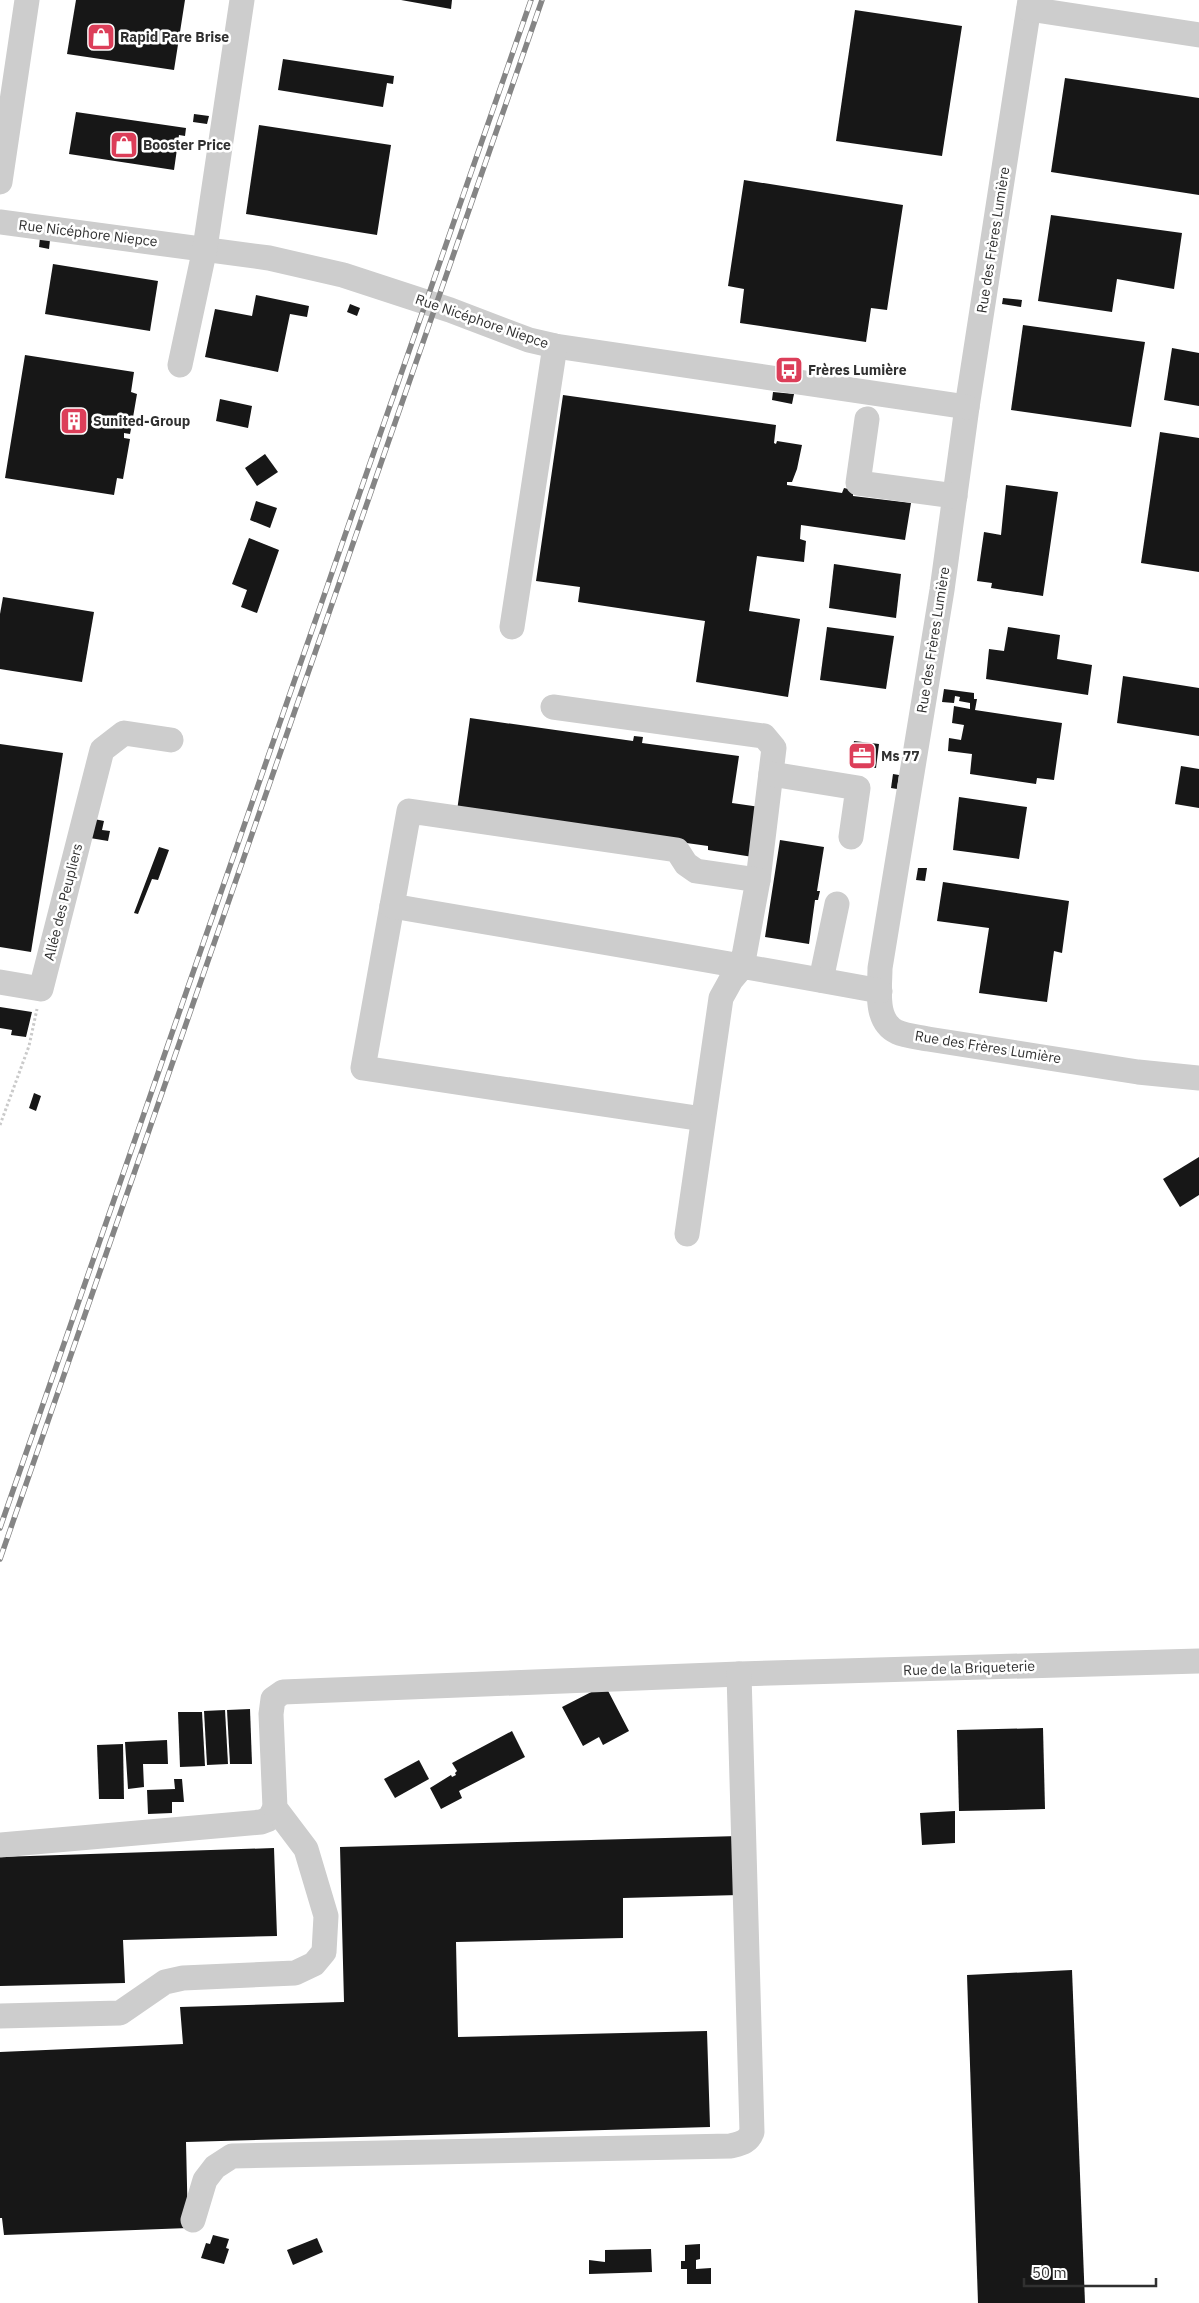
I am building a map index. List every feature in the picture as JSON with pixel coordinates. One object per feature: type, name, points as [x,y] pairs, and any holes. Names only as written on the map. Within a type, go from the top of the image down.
[{"type":"street","points":[[0,182],[4,121],[27,0]]},
{"type":"street","points":[[180,365],[205,248],[242,0]]},
{"type":"street","points":[[1030,4],[1199,35]]},
{"type":"street","name":"Rue des Frères Lumière","points":[[1030,4],[967,407],[942,590],[880,968],[879,1008],[887,1024],[898,1032],[928,1039],[1138,1072],[1199,1078]]},
{"type":"street","name":"Rue Nicéphore Niepce","points":[[0,222],[269,258],[334,273],[450,310],[529,340],[555,346],[967,407]]},
{"type":"street","points":[[512,627],[555,346]]},
{"type":"street","points":[[868,419],[858,482],[955,496]]},
{"type":"street","points":[[553,707],[764,736],[774,748],[758,880],[742,967],[731,980],[721,998],[686,1234]]},
{"type":"street","name":"Allée des Peupliers","points":[[41,988],[102,750],[124,733],[172,740]]},
{"type":"street","points":[[771,774],[858,788],[851,837]]},
{"type":"street","points":[[703,1119],[363,1068],[409,811],[677,850],[686,864],[696,871],[758,880]]},
{"type":"street","points":[[821,980],[837,904]]},
{"type":"street","points":[[392,906],[880,991]]},
{"type":"street","points":[[0,982],[41,988]]},
{"type":"street","name":"Rue de la Briqueterie","points":[[275,1808],[271,1714],[274,1699],[283,1692],[739,1674],[1199,1662]]},
{"type":"street","points":[[193,2220],[206,2180],[215,2167],[232,2156],[732,2146],[749,2139],[752,2132],[739,1674]]},
{"type":"street","points":[[0,1845],[261,1822],[268,1819],[275,1808],[306,1849],[326,1916],[324,1952],[314,1964],[295,1973],[183,1978],[165,1982],[120,2013],[0,2016]]},
{"type":"path","points":[[0,1125],[29,1046],[41,988]]},
{"type":"building","points":[[76,0],[185,0],[174,70],[67,54]]},
{"type":"building","points":[[401,0],[452,0],[451,9]]},
{"type":"building","points":[[855,10],[962,26],[942,156],[836,141]]},
{"type":"building","points":[[283,59],[394,76],[393,84],[387,83],[383,107],[278,90]]},
{"type":"building","points":[[1065,78],[1199,98],[1199,195],[1051,172]]},
{"type":"building","name":"Booster Price","points":[[76,112],[186,128],[185,136],[179,135],[174,170],[69,154]]},
{"type":"building","points":[[194,114],[209,116],[207,124],[193,122]]},
{"type":"building","points":[[259,125],[391,145],[377,235],[246,214]]},
{"type":"building","points":[[744,180],[903,205],[887,310],[871,308],[866,342],[740,323],[744,289],[728,286]]},
{"type":"building","points":[[1051,215],[1182,233],[1174,289],[1117,279],[1112,312],[1038,301]]},
{"type":"building","points":[[40,238],[50,240],[49,249],[39,247]]},
{"type":"building","points":[[53,264],[158,281],[150,331],[45,314]]},
{"type":"building","points":[[256,295],[309,306],[307,317],[290,314],[278,372],[205,357],[215,309],[252,316]]},
{"type":"building","points":[[1003,298],[1022,300],[1021,307],[1002,304]]},
{"type":"building","points":[[350,304],[360,308],[357,316],[347,312]]},
{"type":"building","points":[[1023,325],[1145,342],[1131,427],[1011,410]]},
{"type":"building","points":[[1172,348],[1199,353],[1199,406],[1164,400]]},
{"type":"building","name":"Sunited-Group","points":[[25,355],[134,372],[131,392],[137,394],[130,434],[124,433],[124,438],[130,439],[123,479],[117,478],[114,495],[5,478]]},
{"type":"building","points":[[773,392],[794,394],[792,404],[772,400]]},
{"type":"building","points":[[563,395],[776,425],[774,443],[776,444],[777,441],[802,445],[797,469],[792,482],[787,482],[787,485],[842,493],[844,488],[853,490],[853,496],[911,503],[905,540],[801,525],[800,539],[806,541],[804,562],[757,556],[749,611],[800,619],[788,697],[696,682],[705,621],[578,602],[580,587],[536,581]]},
{"type":"building","points":[[220,399],[252,406],[248,428],[216,421]]},
{"type":"building","points":[[1160,432],[1199,438],[1199,572],[1141,563]]},
{"type":"building","points":[[265,454],[278,472],[257,486],[245,468]]},
{"type":"building","points":[[1006,485],[1058,492],[1043,596],[991,588],[992,583],[977,581],[984,532],[1001,535]]},
{"type":"building","points":[[256,501],[277,508],[270,528],[250,520]]},
{"type":"building","points":[[249,538],[279,550],[257,613],[241,607],[247,590],[232,584]]},
{"type":"building","points":[[834,564],[901,574],[896,618],[829,608]]},
{"type":"building","points":[[3,597],[94,612],[82,682],[0,669],[0,614]]},
{"type":"building","points":[[827,627],[894,636],[886,689],[820,680]]},
{"type":"building","points":[[1008,627],[1060,635],[1057,659],[1092,665],[1088,695],[986,679],[989,649],[1004,651]]},
{"type":"building","points":[[1123,676],[1199,688],[1199,736],[1117,723]]},
{"type":"building","points":[[944,689],[974,693],[974,699],[977,699],[975,710],[1062,723],[1054,780],[1037,778],[1036,784],[970,774],[972,754],[948,751],[949,738],[961,740],[964,725],[952,723],[954,706],[970,709],[970,703],[959,701],[960,697],[955,696],[954,703],[942,702]]},
{"type":"building","points":[[470,718],[633,741],[634,736],[643,737],[642,743],[739,756],[732,803],[760,807],[753,857],[708,850],[708,846],[457,811]]},
{"type":"building","points":[[854,741],[879,744],[876,768],[851,764]]},
{"type":"building","points":[[0,744],[63,753],[31,952],[0,947]]},
{"type":"building","points":[[1181,766],[1199,769],[1199,808],[1175,804]]},
{"type":"building","points":[[893,774],[899,775],[897,789],[891,788]]},
{"type":"building","points":[[959,797],[1027,807],[1019,859],[953,850]]},
{"type":"building","points":[[94,819],[104,821],[102,830],[110,831],[108,841],[90,838]]},
{"type":"building","points":[[780,840],[824,847],[817,891],[820,891],[818,900],[815,900],[809,944],[765,937]]},
{"type":"building","points":[[159,847],[169,850],[158,880],[152,879],[138,914],[134,913]]},
{"type":"building","points":[[918,868],[927,868],[925,881],[916,880]]},
{"type":"building","points":[[943,882],[1069,901],[1062,953],[1054,951],[1047,1002],[979,993],[989,928],[937,921]]},
{"type":"building","points":[[0,1007],[32,1012],[26,1037],[11,1035],[12,1030],[0,1028]]},
{"type":"building","points":[[34,1093],[41,1096],[36,1111],[29,1108]]},
{"type":"building","points":[[1199,1157],[1199,1195],[1180,1207],[1163,1179]]},
{"type":"building","points":[[605,1685],[629,1731],[603,1745],[599,1737],[583,1746],[562,1707]]},
{"type":"building","points":[[250,1709],[252,1764],[230,1764],[227,1710]]},
{"type":"building","points":[[225,1710],[228,1764],[207,1765],[204,1711]]},
{"type":"building","points":[[178,1712],[202,1712],[205,1766],[180,1767]]},
{"type":"building","points":[[1043,1728],[1045,1809],[959,1811],[957,1730]]},
{"type":"building","points":[[512,1731],[525,1757],[459,1791],[462,1798],[441,1809],[430,1788],[451,1775],[452,1777],[456,1775],[457,1771],[452,1763]]},
{"type":"building","points":[[167,1740],[168,1764],[143,1764],[144,1787],[128,1789],[125,1742]]},
{"type":"building","points":[[123,1744],[124,1799],[99,1799],[97,1745]]},
{"type":"building","points":[[419,1760],[429,1779],[395,1798],[384,1779]]},
{"type":"building","points":[[174,1779],[182,1779],[184,1802],[172,1802],[172,1813],[148,1814],[147,1790],[175,1789]]},
{"type":"building","points":[[955,1811],[955,1843],[922,1845],[920,1813]]},
{"type":"building","points":[[739,1836],[739,1895],[623,1898],[623,1938],[456,1942],[458,2037],[707,2031],[710,2127],[186,2142],[188,2228],[4,2235],[2,2218],[0,2218],[0,2052],[183,2044],[180,2007],[344,2002],[340,1847]]},
{"type":"building","points":[[274,1848],[277,1936],[123,1940],[125,1983],[0,1986],[0,1857]]},
{"type":"building","points":[[1072,1970],[1085,2303],[978,2303],[967,1975]]},
{"type":"building","points":[[213,2235],[229,2239],[226,2248],[229,2249],[224,2264],[201,2258],[206,2243],[210,2244]]},
{"type":"building","points":[[317,2238],[323,2252],[293,2265],[287,2250]]},
{"type":"building","points":[[700,2244],[700,2259],[696,2260],[696,2269],[711,2268],[711,2284],[687,2284],[687,2269],[681,2269],[681,2261],[685,2261],[685,2245]]},
{"type":"building","points":[[651,2249],[652,2272],[589,2274],[589,2260],[605,2262],[605,2250]]},
{"type":"railway","points":[[0,1528],[531,0]]},
{"type":"railway","points":[[0,1559],[542,0]]},
{"type":"place","name":"Rapid Pare Brise","points":[[101,37]]},
{"type":"place","name":"Booster Price","points":[[124,145]]},
{"type":"place","name":"Frères Lumière","points":[[789,370]]},
{"type":"place","name":"Sunited-Group","points":[[74,421]]},
{"type":"place","name":"Ms 77","points":[[862,756]]}]
